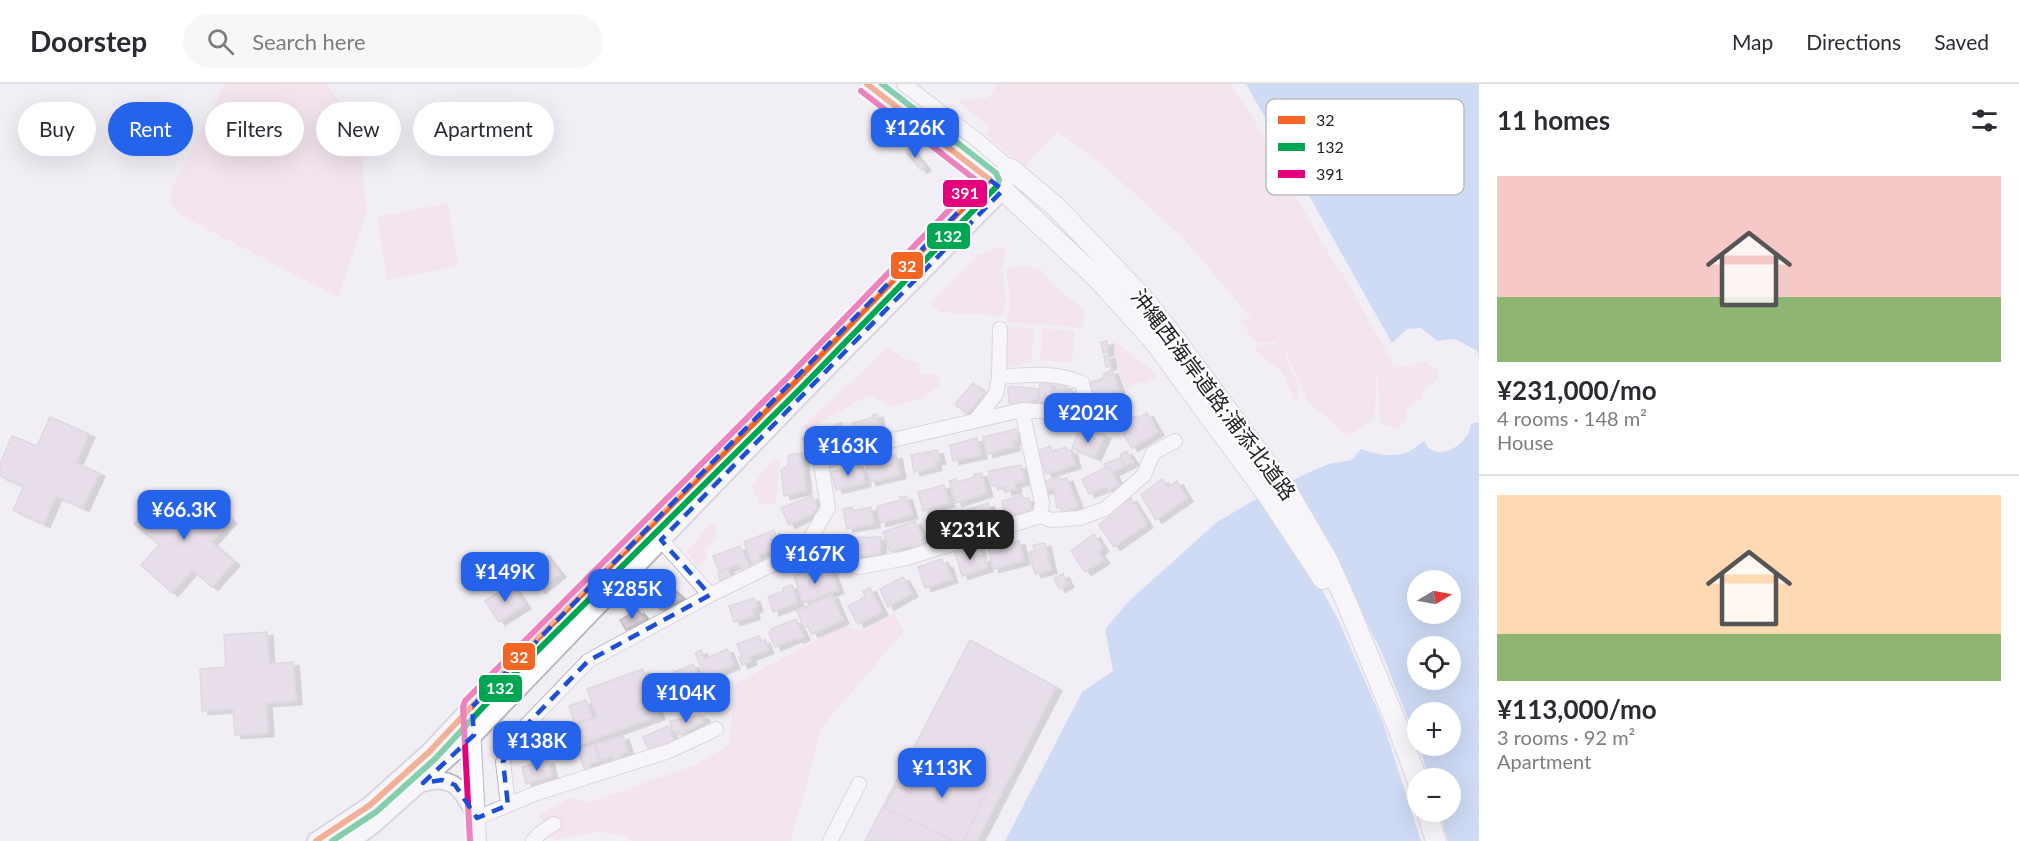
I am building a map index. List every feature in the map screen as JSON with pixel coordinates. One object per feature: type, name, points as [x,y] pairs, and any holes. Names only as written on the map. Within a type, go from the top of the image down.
[{"type":"highway","name":"沖縄西海岸道路;浦添北道路","points":[[1011,169],[1056,207],[1140,296],[1169,331],[1244,447]]},
{"type":"highway","name":"沖縄西海岸道路;浦添北道路","points":[[996,185],[1099,280],[1244,447],[1289,494],[1329,563],[1413,768]]},
{"type":"highway","points":[[1430,822],[1436,841]]},
{"type":"main road","points":[[351,841],[423,783],[474,735],[1011,169]]},
{"type":"main road","points":[[316,841],[383,795],[429,752],[787,390],[996,185]]},
{"type":"main road","points":[[423,783],[442,780],[459,788],[477,818]]},
{"type":"street","points":[[867,84],[996,185]]},
{"type":"street","points":[[904,84],[1011,169]]},
{"type":"street","points":[[975,421],[996,394],[999,377],[1000,329]]},
{"type":"street","points":[[508,805],[503,762],[514,738],[588,661],[710,595],[804,549],[828,508],[821,463],[871,445],[1022,410],[1080,414],[1086,399],[1082,383],[1067,377],[1041,374],[999,377]]},
{"type":"street","points":[[1022,410],[1042,503],[1040,516]]},
{"type":"street","points":[[804,549],[859,567],[907,558],[1040,516],[1051,520],[1080,518],[1105,509],[1144,475],[1153,453],[1175,441]]},
{"type":"street","points":[[660,540],[710,595]]},
{"type":"street","points":[[472,707],[479,841]]},
{"type":"street","points":[[477,818],[534,794],[669,751],[716,729]]},
{"type":"street","points":[[830,841],[859,784]]},
{"type":"street","points":[[533,841],[554,824]]},
{"type":"highlighted area","points":[[990,180],[1003,190],[661,540],[710,595],[588,661],[514,738],[503,762],[508,805],[477,818],[455,785],[442,780],[423,783],[474,735],[472,707],[505,671]]},
{"type":"shaded area","points":[[225,84],[327,84],[339,102],[316,102],[316,156],[361,156],[367,212],[338,297],[182,216],[171,203],[171,190],[188,156],[193,156],[193,147],[205,123],[205,156],[304,156],[304,102],[216,102]]},
{"type":"shaded area","points":[[998,84],[1234,84],[1232,86],[1266,141],[1266,195],[1295,195],[1339,272],[1342,272],[1394,365],[1376,378],[1375,418],[1346,437],[1307,401],[1287,353],[1275,342],[1256,343],[1240,321],[1251,318],[1184,239],[1104,166],[1058,132],[1024,167],[986,135],[990,128],[957,101],[988,98]]},
{"type":"shaded area","points":[[448,203],[458,266],[387,280],[377,217]]},
{"type":"shaded area","points":[[1000,247],[1006,248],[1002,268],[1006,302],[1003,316],[940,312],[930,303],[978,255]]},
{"type":"shaded area","points":[[1024,266],[1042,270],[1051,283],[1085,311],[1083,328],[1006,322],[1010,302],[1006,268]]},
{"type":"shaded area","points":[[1006,326],[1034,329],[1031,362],[1005,368]]},
{"type":"shaded area","points":[[1043,328],[1075,331],[1072,363],[1040,360]]},
{"type":"shaded area","points":[[1113,340],[1158,375],[1147,383],[1135,383],[1126,390]]},
{"type":"shaded area","points":[[1275,344],[1286,353],[1286,360],[1298,385],[1297,405],[1281,371],[1254,350],[1257,345]]},
{"type":"shaded area","points":[[889,347],[901,357],[919,363],[921,375],[936,373],[941,384],[925,397],[892,407],[869,395],[807,430],[802,427]]},
{"type":"shaded area","points":[[1425,361],[1438,371],[1438,378],[1424,388],[1421,399],[1407,408],[1406,420],[1397,430],[1381,423],[1378,378],[1396,365],[1409,366]]},
{"type":"shaded area","points":[[772,460],[780,462],[776,503],[760,505],[752,486]]},
{"type":"shaded area","points":[[711,523],[717,528],[716,540],[705,549],[708,558],[697,566],[687,552]]},
{"type":"shaded area","points":[[894,614],[904,631],[822,727],[791,841],[630,841],[630,837],[599,832],[554,840],[539,815],[572,797],[588,803],[695,765],[729,745],[735,684],[843,626],[861,631]]},
{"type":"water","points":[[1246,84],[1479,84],[1479,356],[1476,350],[1455,339],[1437,341],[1421,328],[1407,329],[1392,343],[1309,195],[1464,195],[1464,99],[1266,99],[1266,119]]},
{"type":"water","points":[[1479,422],[1479,841],[1005,841],[1082,692],[1113,671],[1105,629],[1129,601],[1217,522],[1275,488],[1328,464],[1352,460],[1361,449],[1378,454],[1396,455],[1410,451],[1424,441],[1429,448],[1436,452],[1443,452],[1456,447],[1470,430],[1471,424]]},
{"type":"pier","points":[[1325,539],[1382,653],[1407,717],[1407,756],[1422,756],[1426,768],[1407,768],[1407,798],[1382,720],[1338,619],[1309,567]]},
{"type":"pier","points":[[1415,822],[1443,822],[1448,841],[1421,841]]},
{"type":"building","points":[[910,148],[925,167],[921,170],[906,152]]},
{"type":"building","points":[[1107,341],[1108,352],[1103,353],[1101,342]]},
{"type":"building","points":[[1109,355],[1111,366],[1106,367],[1104,356]]},
{"type":"building","points":[[1112,370],[1119,390],[1095,399],[1089,383],[1104,378],[1103,374]]},
{"type":"building","points":[[1040,381],[1052,383],[1052,401],[1056,401],[1055,411],[1043,410],[1044,403],[1039,402]]},
{"type":"building","points":[[973,383],[985,393],[966,414],[955,404]]},
{"type":"building","points":[[1056,385],[1066,386],[1066,391],[1055,390]]},
{"type":"building","points":[[1011,386],[1038,389],[1037,399],[1032,399],[1031,405],[1009,403],[1008,388]]},
{"type":"building","points":[[1052,390],[1077,392],[1077,408],[1055,407],[1056,401],[1052,401]]},
{"type":"building","points":[[1147,413],[1158,432],[1132,448],[1123,434],[1127,431],[1122,423],[1134,416],[1138,418]]},
{"type":"building","points":[[877,414],[881,432],[860,437],[859,433],[854,433],[852,423],[872,418],[872,415]]},
{"type":"building","points":[[50,417],[89,434],[76,463],[99,473],[83,508],[56,496],[44,524],[13,510],[24,486],[0,476],[0,464],[12,436],[37,446]]},
{"type":"building","points":[[841,423],[849,441],[837,448],[835,444],[819,452],[821,456],[812,460],[802,438]]},
{"type":"building","points":[[1016,429],[1018,440],[1013,441],[1014,447],[987,454],[983,437]]},
{"type":"building","points":[[1078,432],[1095,438],[1096,432],[1105,435],[1095,457],[1072,448]]},
{"type":"building","points":[[977,438],[981,455],[953,461],[950,445]]},
{"type":"building","points":[[1050,446],[1052,452],[1066,447],[1068,451],[1071,450],[1075,465],[1046,474],[1035,452]]},
{"type":"building","points":[[937,450],[940,461],[935,461],[936,467],[914,472],[911,455]]},
{"type":"building","points":[[1126,451],[1133,462],[1126,466],[1120,455]]},
{"type":"building","points":[[802,453],[806,491],[784,496],[781,470],[788,465],[789,455]]},
{"type":"building","points":[[896,455],[900,475],[870,482],[866,466],[889,461],[889,457]]},
{"type":"building","points":[[1120,458],[1125,466],[1112,473],[1109,466],[1105,468],[1104,464]]},
{"type":"building","points":[[856,462],[858,467],[861,467],[865,483],[836,490],[831,472],[845,469],[849,463]]},
{"type":"building","points":[[1021,465],[1025,481],[1014,484],[1016,489],[1006,492],[1005,487],[992,486],[988,471]]},
{"type":"building","points":[[1109,466],[1119,485],[1108,491],[1106,487],[1089,494],[1082,479]]},
{"type":"building","points":[[981,473],[987,493],[956,503],[949,481],[956,479],[957,482]]},
{"type":"building","points":[[1059,477],[1060,480],[1067,478],[1078,507],[1062,512],[1060,507],[1057,508],[1054,488],[1043,491],[1040,483]]},
{"type":"building","points":[[1162,479],[1168,487],[1177,481],[1187,498],[1156,520],[1141,495]]},
{"type":"building","points":[[944,485],[949,503],[923,511],[918,492]]},
{"type":"building","points":[[163,492],[186,513],[203,494],[231,520],[211,542],[234,562],[212,587],[192,570],[172,593],[141,565],[159,545],[134,524]]},
{"type":"building","points":[[1022,495],[1024,499],[1029,498],[1032,510],[1006,517],[1002,501]]},
{"type":"building","points":[[812,496],[818,509],[789,525],[781,508]]},
{"type":"building","points":[[906,496],[912,515],[880,523],[877,506],[901,500],[900,497]]},
{"type":"building","points":[[1131,498],[1147,524],[1114,547],[1099,525],[1109,517],[1107,513]]},
{"type":"building","points":[[988,503],[993,519],[967,527],[964,516],[969,515],[967,510]]},
{"type":"building","points":[[852,507],[853,511],[871,507],[874,524],[847,529],[843,509]]},
{"type":"building","points":[[951,514],[956,532],[930,539],[926,521]]},
{"type":"building","points":[[915,521],[922,532],[925,548],[912,549],[911,545],[890,552],[883,532]]},
{"type":"building","points":[[774,530],[780,546],[758,555],[762,564],[753,567],[744,542]]},
{"type":"building","points":[[1094,534],[1103,548],[1098,552],[1104,560],[1085,572],[1071,551]]},
{"type":"building","points":[[881,537],[880,554],[859,555],[858,558],[842,557],[843,538]]},
{"type":"building","points":[[1019,541],[1024,561],[993,569],[988,549]]},
{"type":"building","points":[[1045,543],[1051,570],[1035,574],[1029,552],[1035,551],[1033,545]]},
{"type":"building","points":[[978,545],[981,555],[978,556],[979,559],[984,558],[987,568],[962,576],[955,553]]},
{"type":"building","points":[[740,546],[750,568],[742,571],[739,564],[719,571],[713,556]]},
{"type":"building","points":[[543,552],[560,574],[540,590],[523,568]]},
{"type":"building","points":[[942,559],[944,564],[947,564],[952,579],[925,588],[918,567]]},
{"type":"building","points":[[728,569],[731,577],[720,581],[718,573]]},
{"type":"building","points":[[830,569],[838,590],[803,603],[794,576],[811,570],[813,574]]},
{"type":"building","points":[[1063,574],[1068,584],[1059,589],[1054,578]]},
{"type":"building","points":[[903,577],[912,593],[888,607],[880,589]]},
{"type":"building","points":[[661,579],[682,598],[661,610],[646,595]]},
{"type":"building","points":[[511,584],[525,605],[499,622],[485,601]]},
{"type":"building","points":[[792,585],[798,603],[773,612],[768,597]]},
{"type":"building","points":[[870,588],[882,612],[858,624],[848,606],[865,597],[863,591]]},
{"type":"building","points":[[832,595],[843,620],[812,634],[808,626],[804,628],[797,611]]},
{"type":"building","points":[[754,598],[757,608],[753,610],[754,616],[734,622],[729,606]]},
{"type":"building","points":[[638,610],[645,619],[626,630],[620,620]]},
{"type":"building","points":[[796,619],[804,637],[775,647],[769,634],[771,629]]},
{"type":"building","points":[[267,632],[269,664],[293,662],[296,701],[266,703],[268,733],[235,735],[233,709],[202,711],[200,669],[226,667],[224,635]]},
{"type":"building","points":[[759,636],[761,641],[764,640],[768,650],[749,657],[751,661],[742,665],[739,658],[742,657],[737,644]]},
{"type":"building","points":[[970,640],[1056,687],[977,841],[963,841],[991,783],[933,751],[911,793],[896,786],[885,808],[953,841],[865,841]]},
{"type":"building","points":[[727,649],[734,665],[718,672],[723,683],[711,687],[695,653],[701,650],[705,659]]},
{"type":"building","points":[[693,664],[699,679],[691,683],[694,691],[682,696],[678,689],[674,690],[668,675]]},
{"type":"building","points":[[643,669],[659,716],[564,750],[557,731],[597,717],[587,689]]},
{"type":"building","points":[[586,700],[592,718],[575,724],[569,706]]},
{"type":"building","points":[[700,715],[704,717],[703,723],[679,734],[678,731],[672,731],[670,721]]},
{"type":"building","points":[[668,726],[674,741],[650,753],[643,737]]},
{"type":"building","points":[[623,736],[628,752],[619,755],[619,758],[614,759],[613,756],[601,760],[595,744]]},
{"type":"building","points":[[594,745],[599,761],[589,764],[591,771],[585,772],[578,749]]},
{"type":"building","points":[[933,751],[991,783],[963,841],[953,841],[885,808],[896,786],[911,793]]},
{"type":"building","points":[[548,760],[552,776],[526,784],[522,767]]},
{"type":"transit line","name":"32","points":[[316,841],[370,805],[429,752],[505,671],[795,382],[990,180],[867,84]]},
{"type":"transit line","name":"132","points":[[332,841],[376,812],[436,758],[511,677],[801,388],[997,186],[999,180],[996,173],[882,84]]},
{"type":"transit line","name":"391","points":[[470,841],[463,707],[465,701],[789,376],[977,181],[861,91]]}]
